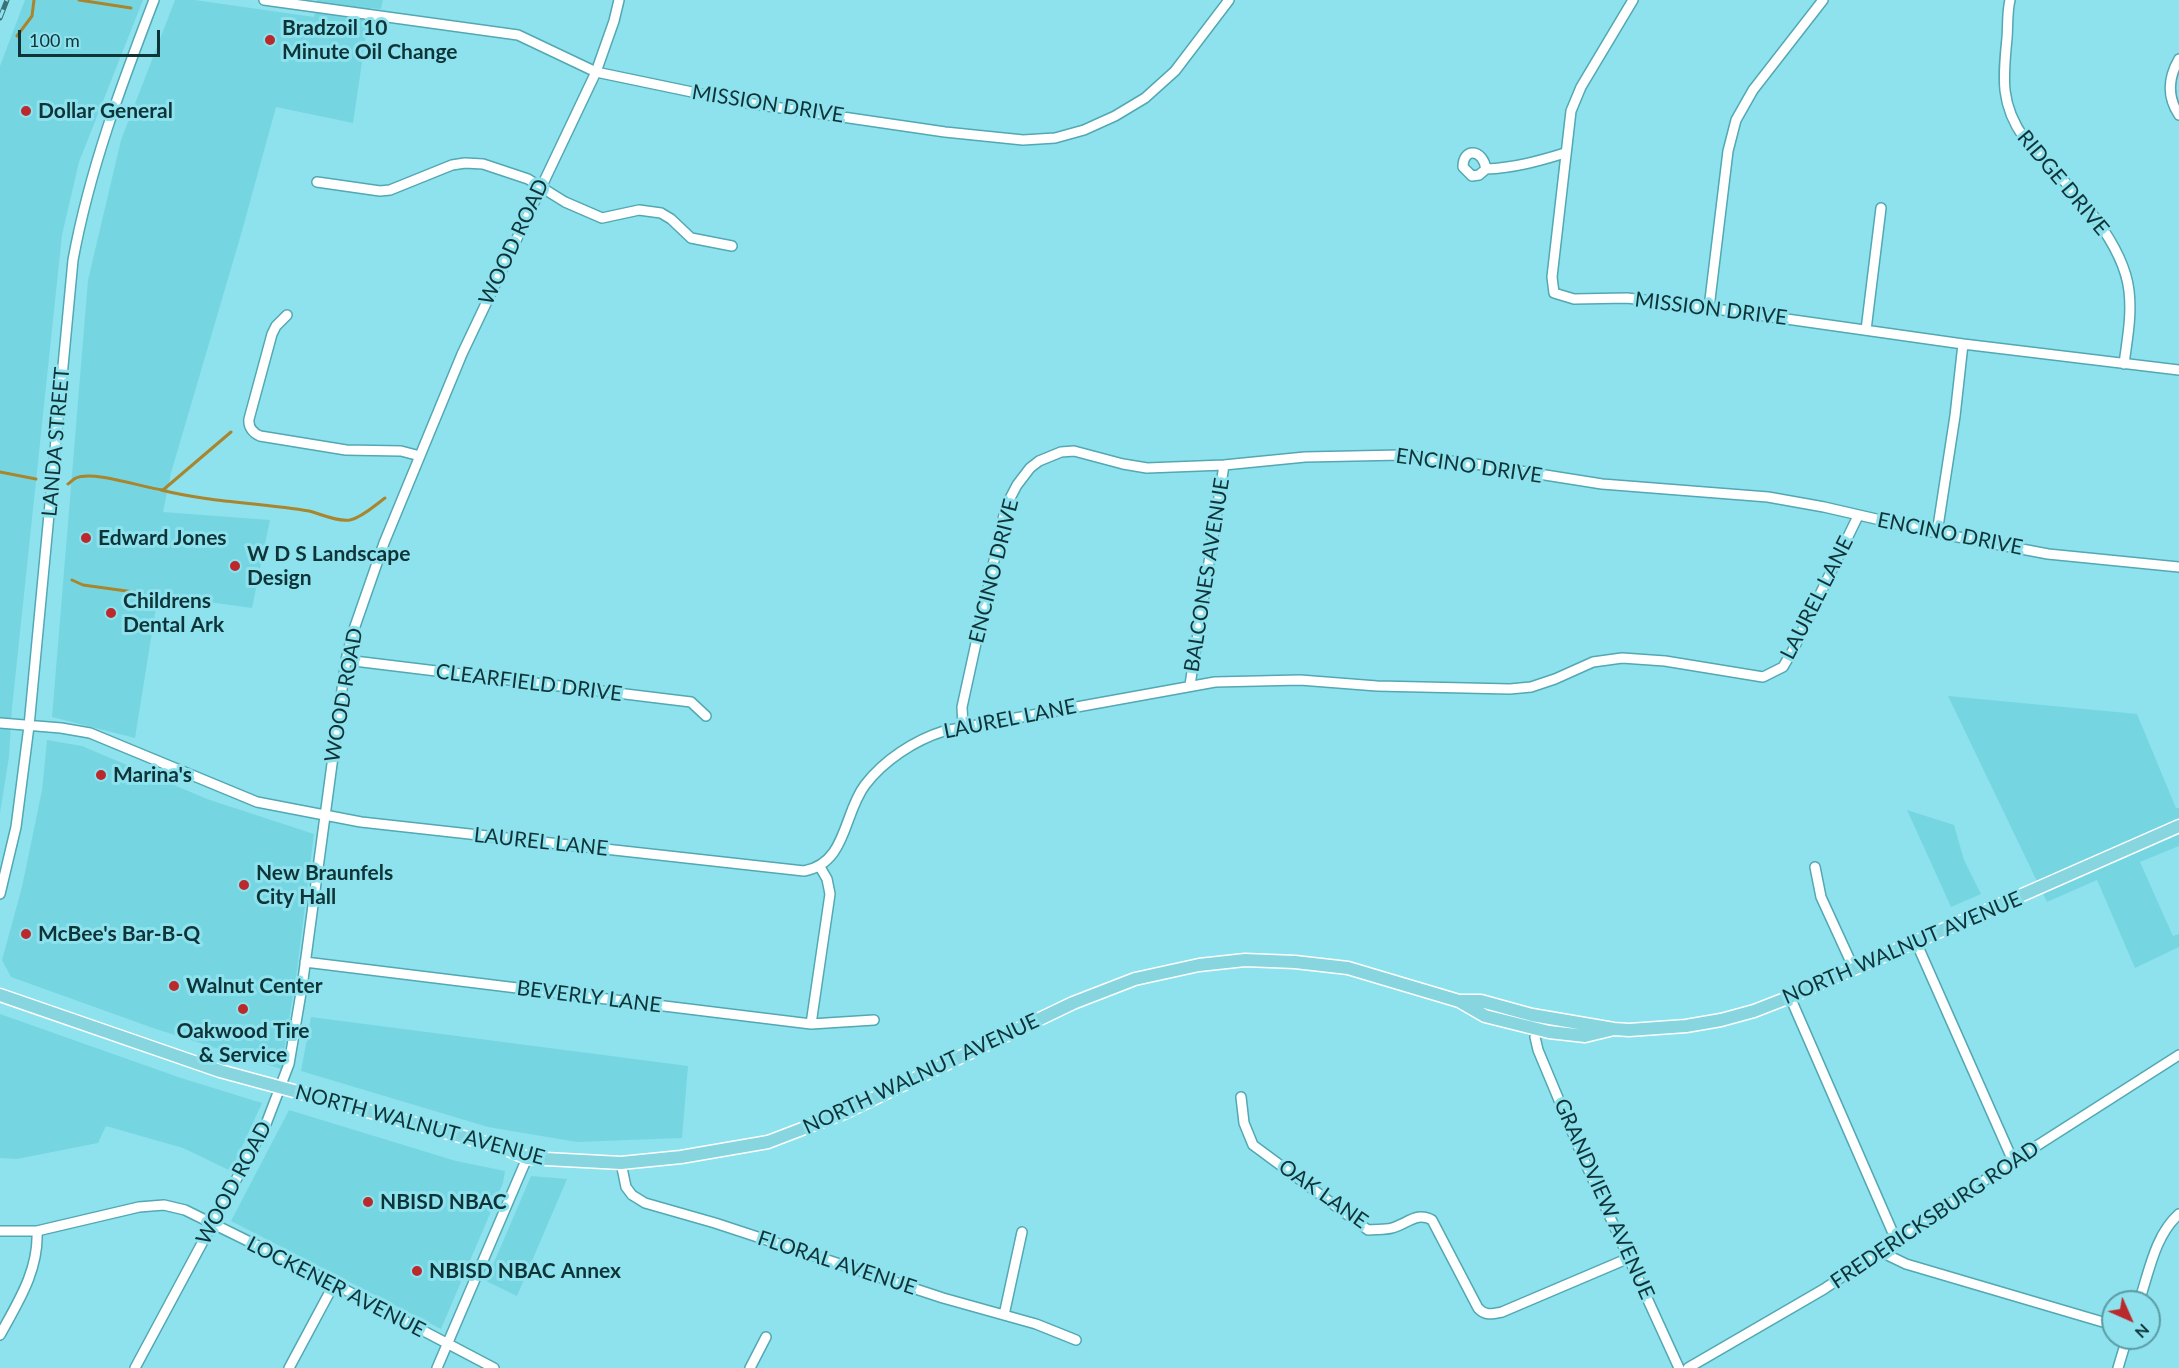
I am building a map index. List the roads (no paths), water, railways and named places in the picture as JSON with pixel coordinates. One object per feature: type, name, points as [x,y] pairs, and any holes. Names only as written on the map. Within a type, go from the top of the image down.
[{"type":"main road","name":"NORTH WALNUT AVENUE","points":[[0,995],[220,1071],[504,1148],[527,1158],[621,1163],[681,1157],[768,1142],[844,1113],[1073,1003],[1135,979],[1167,970],[1245,960],[1330,965],[1366,973],[1459,1001],[1485,1016],[1536,1029],[1585,1036],[1614,1029],[1686,1026],[1721,1020],[1754,1011],[1790,997],[2179,826]]},
{"type":"main road","name":"NORTH WALNUT AVENUE","points":[[1459,1001],[1488,1002],[1532,1015],[1614,1029]]},
{"type":"street","name":"LANDA STREET","points":[[0,894],[16,827],[29,726],[73,260],[98,154],[154,0]]},
{"type":"street","name":"MISSION DRIVE","points":[[264,0],[518,35],[596,72],[740,102],[985,137],[1038,140],[1084,130],[1115,116],[1145,98],[1175,71],[1226,4]]},
{"type":"street","name":"WOOD ROAD","points":[[135,1368],[266,1124],[281,1088],[289,1064],[306,962],[324,817],[352,632],[369,584],[462,354],[596,72],[619,0]]},
{"type":"street","points":[[1213,0],[1226,4]]},
{"type":"street","points":[[1709,308],[1728,152],[1736,120],[1753,90],[1823,0]]},
{"type":"street","name":"RIDGE DRIVE","points":[[2010,0],[2005,98],[2016,127],[2024,138],[2100,224],[2116,248],[2126,277],[2130,307],[2124,364]]},
{"type":"street","name":"MISSION DRIVE","points":[[1630,1],[1575,100],[1568,124],[1552,277],[1554,293],[1574,299],[1627,298],[1709,308],[1963,344],[2179,370]]},
{"type":"street","points":[[2179,59],[2174,67],[2169,89],[2179,115]]},
{"type":"street","points":[[1486,169],[1530,164],[1565,153]]},
{"type":"street","points":[[317,182],[380,191],[390,190],[446,167],[465,163],[497,168],[528,179],[540,188],[602,218],[639,210],[661,213],[691,238],[732,246]]},
{"type":"street","points":[[1866,330],[1881,208]]},
{"type":"street","points":[[287,315],[276,326],[272,334],[249,419],[249,426],[254,433],[260,436],[346,450],[401,451],[420,456]]},
{"type":"street","points":[[1937,533],[1955,416],[1963,344]]},
{"type":"street","name":"ENCINO DRIVE","points":[[963,727],[962,707],[1006,506],[1017,485],[1030,468],[1061,452],[1074,451],[1137,467],[1224,465],[1305,457],[1401,455],[1602,484],[1768,497],[2048,554],[2179,567]]},
{"type":"street","name":"BALCONES AVENUE","points":[[1190,685],[1224,465]]},
{"type":"street","name":"LAUREL LANE","points":[[0,723],[90,733],[257,802],[324,817],[804,871],[820,867],[837,848],[855,802],[863,787],[874,774],[922,740],[944,731],[963,727],[1190,685],[1245,681],[1300,680],[1377,686],[1510,690],[1555,680],[1593,662],[1622,658],[1665,661],[1763,677],[1778,671],[1788,659],[1858,516]]},
{"type":"street","name":"CLEARFIELD DRIVE","points":[[346,660],[691,702],[706,716]]},
{"type":"street","points":[[811,1024],[830,894],[827,879],[820,867]]},
{"type":"street","points":[[1815,867],[1821,897],[1854,969]]},
{"type":"street","points":[[1916,942],[2013,1161]]},
{"type":"street","name":"BEVERLY LANE","points":[[306,962],[811,1024],[874,1020]]},
{"type":"street","points":[[1790,997],[1896,1240]]},
{"type":"street","name":"GRANDVIEW AVENUE","points":[[1536,1029],[1538,1050],[1584,1160],[1679,1368]]},
{"type":"street","name":"FREDERICKSBURG ROAD","points":[[1688,1368],[1824,1289],[2013,1161],[2179,1056]]},
{"type":"street","name":"OAK LANE","points":[[1241,1097],[1244,1123],[1253,1145],[1368,1230],[1392,1228],[1419,1216],[1426,1216],[1432,1220],[1478,1308],[1485,1313],[1502,1312],[1629,1258]]},
{"type":"street","points":[[437,1368],[527,1158]]},
{"type":"street","name":"FLORAL AVENUE","points":[[621,1163],[626,1187],[632,1195],[645,1203],[715,1223],[943,1298],[1036,1324],[1076,1340]]},
{"type":"street","name":"LOCKENER AVENUE","points":[[0,1231],[37,1231],[139,1207],[164,1205],[185,1210],[334,1284],[494,1368]]},
{"type":"street","points":[[2143,1290],[2160,1238],[2179,1214]]},
{"type":"street","points":[[0,1335],[33,1269],[38,1245],[37,1231]]},
{"type":"street","points":[[1004,1316],[1022,1232]]},
{"type":"street","points":[[1879,1251],[1906,1264],[2101,1321]]},
{"type":"street","points":[[289,1368],[334,1284]]},
{"type":"street","points":[[750,1368],[766,1337]]},
{"type":"street","points":[[2118,1368],[2123,1350]]},
{"type":"waterway","points":[[17,36],[32,16],[34,0]]},
{"type":"waterway","points":[[79,0],[131,8]]},
{"type":"waterway","points":[[68,484],[76,478],[94,476],[163,490],[231,432]]},
{"type":"waterway","points":[[0,472],[36,479]]},
{"type":"waterway","points":[[161,490],[197,497],[309,511],[345,520],[360,516],[385,498]]},
{"type":"waterway","points":[[72,580],[83,585],[141,593]]},
{"type":"railway","points":[[0,18],[7,0]]},
{"type":"place","name":"Bradzoil 10 Minute Oil Change","points":[[270,40]]},
{"type":"place","name":"Dollar General","points":[[26,111]]},
{"type":"place","name":"Edward Jones","points":[[86,538]]},
{"type":"place","name":"W D S Landscape Design","points":[[235,566]]},
{"type":"place","name":"Childrens Dental Ark","points":[[111,613]]},
{"type":"place","name":"Marina's","points":[[101,775]]},
{"type":"place","name":"New Braunfels City Hall","points":[[244,885]]},
{"type":"place","name":"McBee's Bar-B-Q","points":[[26,934]]},
{"type":"place","name":"Walnut Center","points":[[174,986]]},
{"type":"place","name":"Oakwood Tire & Service","points":[[243,1009]]},
{"type":"place","name":"NBISD NBAC","points":[[368,1202]]},
{"type":"place","name":"NBISD NBAC Annex","points":[[417,1271]]}]
